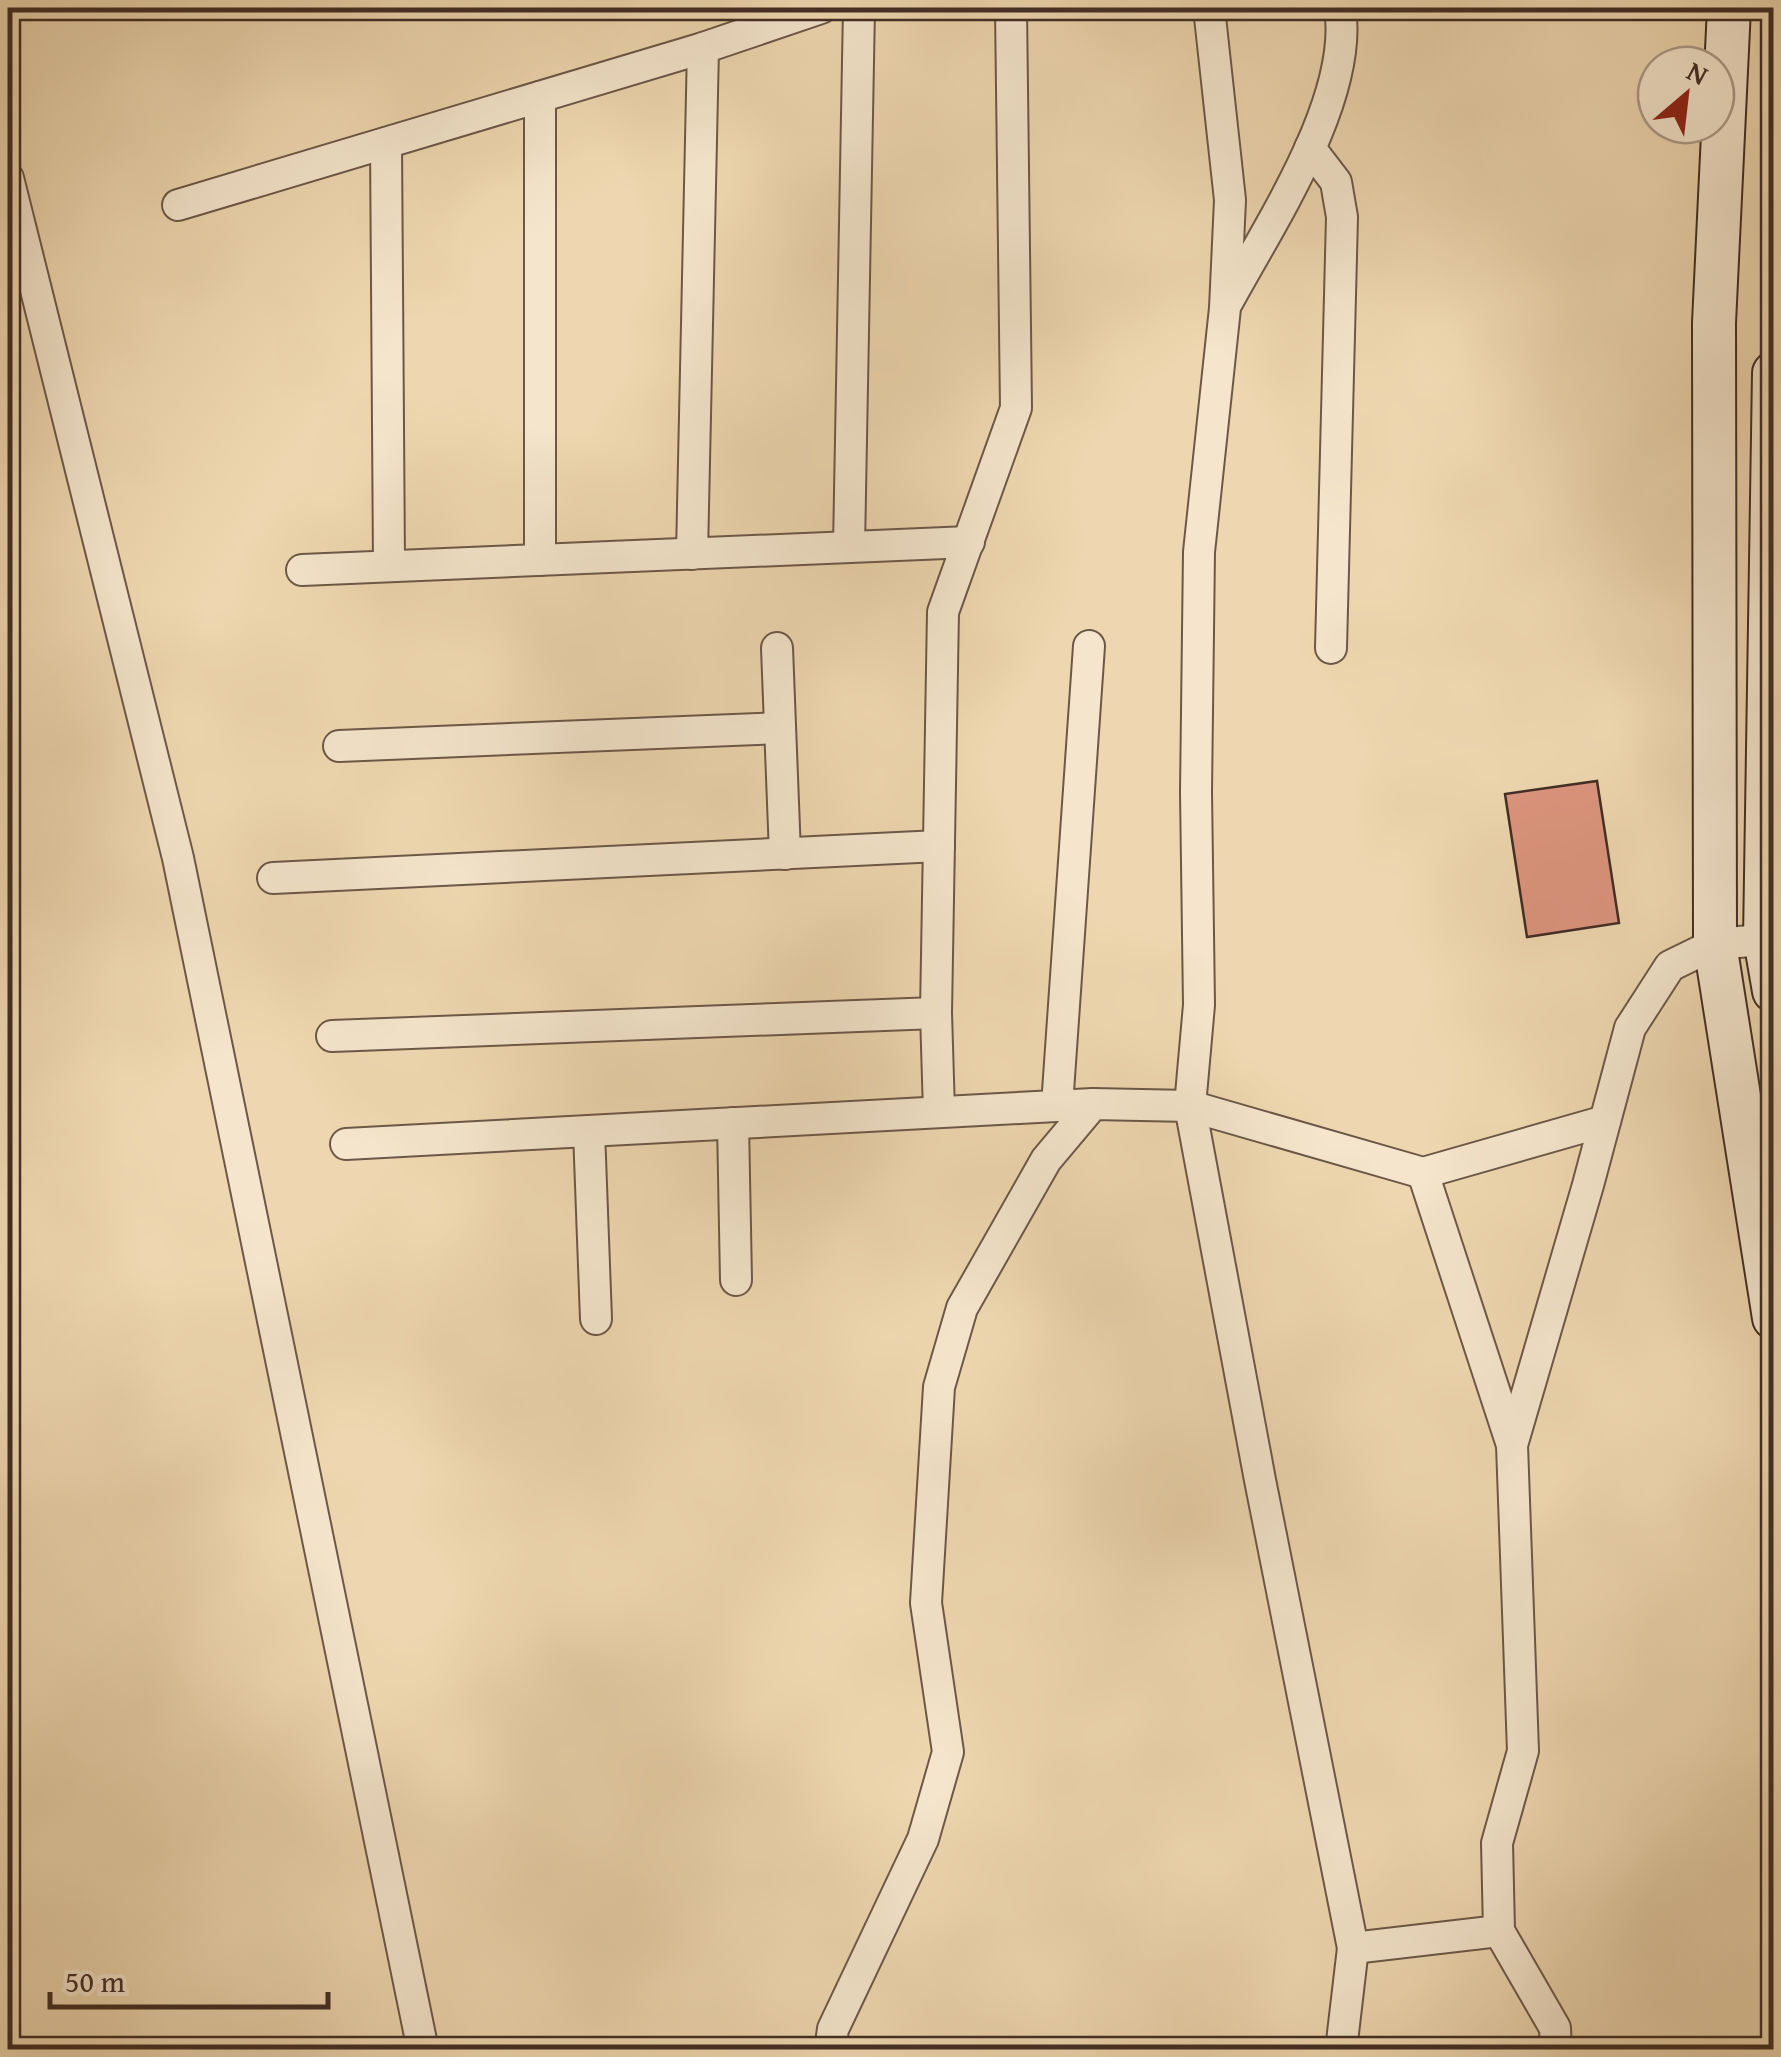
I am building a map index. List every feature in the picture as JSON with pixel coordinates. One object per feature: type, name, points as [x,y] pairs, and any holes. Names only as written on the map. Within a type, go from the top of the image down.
[{"type":"main road","points":[[1729,8],[1714,322],[1715,944],[1774,1318]]},
{"type":"main road","points":[[1774,374],[1769,939],[1774,991]]},
{"type":"street","points":[[178,206],[703,48],[821,8]]},
{"type":"street","points":[[849,547],[859,8]]},
{"type":"street","points":[[939,1112],[936,1013],[943,612],[1016,408],[1011,8]]},
{"type":"street","points":[[1209,8],[1230,200],[1225,308],[1198,552],[1199,1005],[1190,1106],[1353,1948],[1341,2050]]},
{"type":"street","points":[[1225,308],[1310,148],[1338,68],[1344,12]]},
{"type":"street","points":[[692,554],[703,48]]},
{"type":"street","points":[[540,97],[540,560]]},
{"type":"street","points":[[386,143],[390,566]]},
{"type":"street","points":[[1310,148],[1336,182],[1342,217],[1331,648]]},
{"type":"street","points":[[8,178],[178,858],[422,2050]]},
{"type":"street","points":[[302,570],[969,542]]},
{"type":"street","points":[[1057,1106],[1089,646]]},
{"type":"street","points":[[777,648],[784,854]]},
{"type":"street","points":[[339,746],[780,728]]},
{"type":"street","points":[[273,878],[939,846]]},
{"type":"street","points":[[1512,1444],[1630,1028],[1670,966],[1715,944],[1769,939]]},
{"type":"street","points":[[332,1036],[936,1013]]},
{"type":"street","points":[[346,1144],[1093,1104],[1190,1106],[1423,1173],[1605,1121]]},
{"type":"street","points":[[830,2050],[833,2029],[923,1839],[948,1752],[926,1604],[939,1387],[962,1308],[1046,1160],[1093,1104]]},
{"type":"street","points":[[733,1123],[736,1280]]},
{"type":"street","points":[[589,1131],[596,1319]]},
{"type":"street","points":[[1423,1173],[1512,1444],[1524,1750],[1497,1843],[1500,1931],[1555,2028],[1556,2050]]},
{"type":"street","points":[[1353,1948],[1500,1931]]},
{"type":"building","points":[[1597,781],[1619,923],[1527,937],[1505,794]]}]
